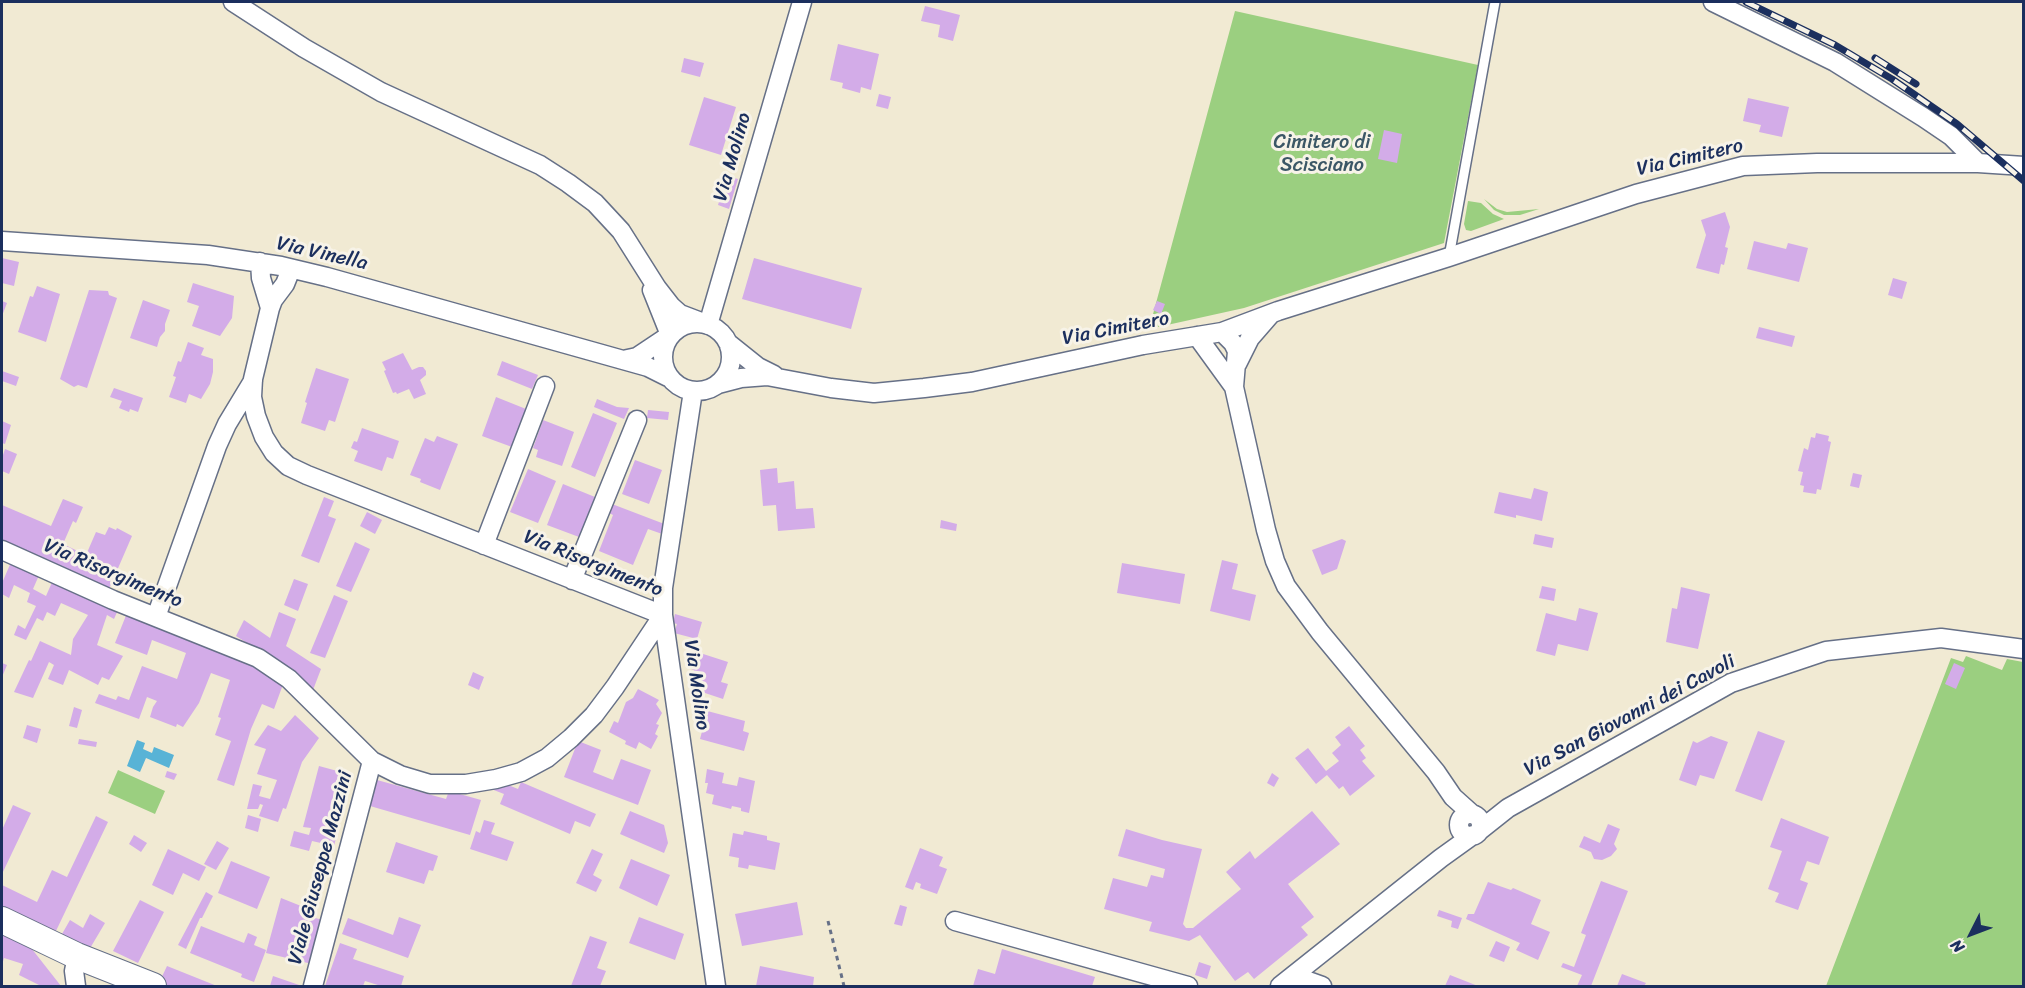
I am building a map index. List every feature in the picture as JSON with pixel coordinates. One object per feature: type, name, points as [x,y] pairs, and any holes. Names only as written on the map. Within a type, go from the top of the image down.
[{"type":"street","points":[[233,2],[304,48],[381,92],[540,165],[568,183],[595,204],[614,224],[671,306],[680,314],[722,333],[731,354],[726,376],[708,390],[686,390],[676,385],[668,377],[663,366],[664,344],[670,335]]},
{"type":"street","name":"Via Molino","points":[[704,323],[801,2]]},
{"type":"street","points":[[1713,2],[1844,67],[1951,136],[1978,163]]},
{"type":"street","name":"Via Cimitero","points":[[782,378],[831,388],[884,392],[972,382],[1143,345],[1222,332],[1271,313],[1449,257],[1661,186],[1743,166],[1817,163],[1978,163],[2024,166]]},
{"type":"street","name":"Via Vinella","points":[[2,241],[208,255],[291,268],[648,367],[668,377]]},
{"type":"street","points":[[641,261],[670,335]]},
{"type":"street","points":[[260,262],[261,278],[270,308]]},
{"type":"street","points":[[270,308],[285,284],[291,268]]},
{"type":"street","name":"Via Risorgimento","points":[[2,550],[156,617],[258,658],[284,674],[372,761],[400,775],[430,784],[466,784],[496,779],[521,772],[547,758],[571,738],[594,715],[615,687],[663,615],[288,466],[274,453],[264,437],[252,397],[270,308]]},
{"type":"street","points":[[1236,366],[1250,338],[1271,313]]},
{"type":"street","points":[[623,360],[637,357],[679,327],[690,323],[704,323]]},
{"type":"street","points":[[1222,332],[1233,343],[1237,351],[1234,387],[1266,530],[1275,561],[1286,586],[1320,632],[1436,772],[1470,824]]},
{"type":"street","points":[[1197,336],[1234,387]]},
{"type":"street","points":[[728,343],[758,367],[782,378]]},
{"type":"street","points":[[718,384],[752,376],[782,378]]},
{"type":"street","points":[[156,617],[217,446],[227,424],[254,380]]},
{"type":"street","points":[[484,545],[545,386]]},
{"type":"street","name":"Via Molino","points":[[693,391],[663,588],[663,615],[716,987]]},
{"type":"street","points":[[572,580],[637,420]]},
{"type":"street","name":"Via San Giovanni dei Cavoli","points":[[1287,981],[1441,858],[1470,824],[1508,808],[1731,683],[1826,651],[1941,638],[2024,649]]},
{"type":"street","name":"Viale Giuseppe Mazzini","points":[[313,987],[372,761]]},
{"type":"street","points":[[2,920],[77,956],[153,987]]},
{"type":"street","points":[[955,921],[1188,987]]},
{"type":"street","points":[[76,987],[74,971],[77,956]]},
{"type":"street","points":[[1287,981],[1322,987]]},
{"type":"lane","points":[[1449,257],[1495,2]]},
{"type":"path","points":[[828,921],[844,987]]},
{"type":"green space","name":"Cimitero di Scisciano","points":[[1235,11],[1478,65],[1444,243],[1244,308],[1149,329]]},
{"type":"green space","points":[[1484,199],[1497,209],[1507,212],[1539,209],[1520,215],[1504,215],[1494,210]]},
{"type":"green space","points":[[1468,201],[1481,203],[1493,214],[1504,219],[1471,231],[1466,230],[1464,224]]},
{"type":"green space","points":[[1966,656],[2002,670],[2007,659],[2023,662],[2023,986],[1826,986],[1951,658],[1963,662]]},
{"type":"green space","points":[[118,770],[165,791],[155,814],[108,793]]},
{"type":"water","points":[[137,740],[145,743],[143,749],[152,753],[154,747],[174,755],[169,768],[146,758],[140,772],[127,766]]},
{"type":"building","points":[[925,6],[960,15],[953,41],[938,37],[940,25],[921,21]]},
{"type":"building","points":[[838,44],[879,54],[871,90],[861,87],[860,93],[842,88],[843,83],[830,80]]},
{"type":"building","points":[[684,58],[704,63],[700,77],[681,72]]},
{"type":"building","points":[[879,94],[891,97],[888,109],[876,106]]},
{"type":"building","points":[[704,97],[736,107],[721,155],[689,145]]},
{"type":"building","points":[[1748,98],[1789,107],[1782,137],[1759,132],[1761,125],[1743,121]]},
{"type":"building","points":[[1384,130],[1402,134],[1397,163],[1378,159]]},
{"type":"building","points":[[727,176],[738,179],[729,209],[718,205]]},
{"type":"building","points":[[1725,212],[1730,227],[1725,247],[1728,248],[1724,265],[1721,264],[1719,274],[1696,268],[1706,235],[1701,220]]},
{"type":"building","points":[[1754,241],[1786,249],[1788,243],[1808,248],[1799,282],[1747,269]]},
{"type":"building","points":[[2,258],[19,262],[14,286],[2,283]]},
{"type":"building","points":[[754,258],[862,288],[851,329],[742,299]]},
{"type":"building","points":[[1893,278],[1907,282],[1902,299],[1888,295]]},
{"type":"building","points":[[193,283],[234,296],[232,318],[220,336],[192,326],[199,306],[187,302]]},
{"type":"building","points":[[37,286],[60,294],[46,342],[18,332],[30,296],[33,297]]},
{"type":"building","points":[[89,290],[108,291],[109,295],[117,298],[87,388],[78,385],[74,387],[60,379]]},
{"type":"building","points":[[143,300],[170,310],[165,331],[157,347],[130,338]]},
{"type":"building","points":[[2,301],[7,303],[2,316]]},
{"type":"building","points":[[1157,301],[1165,304],[1161,314],[1153,310]]},
{"type":"building","points":[[1759,327],[1795,336],[1792,347],[1756,338]]},
{"type":"building","points":[[188,342],[204,348],[201,355],[213,359],[213,372],[210,384],[201,399],[189,394],[186,403],[169,397],[176,377],[173,376],[178,361],[181,362]]},
{"type":"building","points":[[403,353],[412,370],[423,367],[426,371],[426,375],[420,380],[426,394],[414,399],[409,389],[397,394],[393,393],[384,371],[386,370],[382,362]]},
{"type":"building","points":[[502,361],[538,375],[532,389],[497,375]]},
{"type":"building","points":[[316,368],[349,379],[335,422],[329,420],[325,431],[301,423]]},
{"type":"building","points":[[2,371],[19,377],[16,386],[2,381]]},
{"type":"building","points":[[114,388],[143,398],[138,412],[130,409],[129,412],[119,408],[122,401],[110,397]]},
{"type":"building","points":[[496,397],[526,409],[512,447],[482,436]]},
{"type":"building","points":[[597,399],[617,407],[629,408],[624,419],[594,407]]},
{"type":"building","points":[[648,410],[669,412],[668,420],[647,418]]},
{"type":"building","points":[[593,413],[617,423],[595,477],[571,467]]},
{"type":"building","points":[[543,420],[574,432],[562,466],[536,457],[538,450],[533,448]]},
{"type":"building","points":[[2,421],[11,425],[5,444],[2,443]]},
{"type":"building","points":[[362,428],[399,441],[393,459],[387,457],[382,471],[354,461],[358,451],[351,448],[354,441],[357,442]]},
{"type":"building","points":[[1816,433],[1829,436],[1828,441],[1831,442],[1821,490],[1817,489],[1816,494],[1803,492],[1804,486],[1800,485],[1803,472],[1798,471],[1804,448],[1808,450],[1811,437],[1815,438]]},
{"type":"building","points":[[437,436],[458,444],[440,490],[410,475],[425,438],[434,442]]},
{"type":"building","points":[[5,449],[17,454],[9,474],[2,471]]},
{"type":"building","points":[[635,460],[662,470],[649,504],[622,494]]},
{"type":"building","points":[[777,468],[778,483],[794,481],[796,509],[813,508],[815,528],[778,531],[776,505],[763,506],[760,470]]},
{"type":"building","points":[[528,469],[556,481],[538,523],[510,512]]},
{"type":"building","points":[[1853,473],[1862,475],[1859,488],[1850,486]]},
{"type":"building","points":[[563,484],[595,497],[579,537],[547,525]]},
{"type":"building","points":[[1534,488],[1548,492],[1542,521],[1494,513],[1499,492],[1531,499]]},
{"type":"building","points":[[324,497],[334,501],[328,516],[336,519],[319,563],[301,556]]},
{"type":"building","points":[[63,499],[83,507],[76,523],[73,521],[63,544],[86,555],[96,532],[105,535],[109,527],[116,530],[117,528],[132,536],[109,589],[2,543],[2,505],[51,526]]},
{"type":"building","points":[[612,504],[667,525],[665,535],[648,529],[633,565],[599,551],[613,515],[609,513]]},
{"type":"building","points":[[367,512],[382,520],[375,534],[360,526]]},
{"type":"building","points":[[941,520],[957,524],[956,531],[940,528]]},
{"type":"building","points":[[1535,534],[1554,538],[1552,548],[1533,544]]},
{"type":"building","points":[[1342,539],[1346,541],[1337,569],[1322,575],[1312,550]]},
{"type":"building","points":[[355,542],[370,549],[351,592],[336,586]]},
{"type":"building","points":[[12,560],[40,573],[33,589],[46,596],[53,580],[118,610],[114,619],[107,615],[97,645],[123,656],[109,680],[102,677],[98,685],[69,670],[63,685],[48,679],[54,665],[49,662],[33,698],[14,692],[40,641],[71,655],[73,639],[88,615],[61,603],[55,616],[47,612],[43,621],[37,618],[26,640],[14,635],[18,625],[25,629],[36,606],[27,602],[30,593],[14,585],[9,598],[2,594],[2,583]]},
{"type":"building","points":[[1222,560],[1238,564],[1232,589],[1256,595],[1250,621],[1210,611]]},
{"type":"building","points":[[1122,563],[1185,574],[1180,604],[1117,593]]},
{"type":"building","points":[[294,579],[308,584],[298,611],[284,605]]},
{"type":"building","points":[[1542,586],[1556,589],[1554,601],[1539,598]]},
{"type":"building","points":[[1681,587],[1710,594],[1698,649],[1666,642],[1672,608],[1677,609]]},
{"type":"building","points":[[334,595],[348,601],[325,658],[310,653]]},
{"type":"building","points":[[1579,608],[1598,613],[1588,651],[1558,644],[1555,656],[1536,651],[1546,613],[1576,621]]},
{"type":"building","points":[[279,612],[296,619],[286,646],[321,669],[313,690],[302,678],[236,636],[244,620],[270,638]]},
{"type":"building","points":[[127,613],[285,679],[274,709],[262,704],[251,729],[234,786],[217,780],[231,741],[215,735],[221,718],[218,717],[230,680],[211,673],[199,703],[183,727],[177,724],[176,727],[150,717],[157,701],[147,697],[139,719],[95,703],[99,694],[116,700],[118,696],[129,700],[142,666],[177,679],[186,653],[152,640],[147,655],[115,643]]},
{"type":"building","points":[[675,614],[702,622],[697,639],[674,633],[677,624],[673,623]]},
{"type":"building","points":[[697,652],[728,662],[721,682],[728,684],[723,699],[693,689],[697,679],[692,677],[694,670],[691,669]]},
{"type":"building","points":[[2,663],[7,665],[2,677]]},
{"type":"building","points":[[1954,663],[1965,668],[1956,689],[1945,684]]},
{"type":"building","points":[[473,672],[484,677],[479,690],[468,685]]},
{"type":"building","points":[[638,689],[659,700],[656,704],[662,713],[656,724],[659,725],[655,734],[658,736],[651,749],[639,742],[636,749],[609,732],[614,721],[618,723],[626,702],[633,698]]},
{"type":"building","points":[[74,707],[82,710],[77,728],[69,726]]},
{"type":"building","points":[[696,708],[745,721],[743,731],[749,733],[744,751],[700,739],[704,724],[700,723]]},
{"type":"building","points":[[295,715],[319,738],[302,762],[286,809],[283,808],[278,822],[259,816],[263,805],[260,804],[258,809],[247,809],[253,784],[262,786],[259,796],[270,799],[277,780],[257,774],[266,749],[254,745],[268,725],[281,731]]},
{"type":"building","points":[[27,725],[41,729],[37,743],[23,738]]},
{"type":"building","points":[[1349,726],[1365,746],[1360,750],[1366,758],[1362,761],[1375,776],[1350,796],[1343,786],[1339,789],[1327,775],[1316,784],[1295,758],[1308,748],[1326,771],[1339,761],[1332,753],[1341,745],[1335,737]]},
{"type":"building","points":[[1758,731],[1785,741],[1762,801],[1735,791]]},
{"type":"building","points":[[1711,736],[1728,742],[1714,779],[1700,775],[1696,786],[1679,780],[1693,741],[1697,743]]},
{"type":"building","points":[[79,739],[97,742],[96,747],[78,744]]},
{"type":"building","points":[[578,741],[601,750],[593,772],[613,780],[621,759],[651,770],[638,805],[564,777]]},
{"type":"building","points":[[319,766],[352,775],[334,846],[312,841],[309,851],[290,846],[294,831],[309,835],[311,828],[303,827]]},
{"type":"building","points":[[707,769],[724,773],[722,783],[737,786],[739,777],[755,781],[749,813],[741,811],[741,808],[732,806],[731,809],[712,804],[714,795],[706,793]]},
{"type":"building","points":[[167,771],[177,774],[174,780],[165,777]]},
{"type":"building","points":[[1272,773],[1279,778],[1274,787],[1267,783]]},
{"type":"building","points":[[377,780],[446,799],[449,791],[481,800],[470,835],[370,806]]},
{"type":"building","points":[[521,782],[596,814],[590,827],[575,821],[570,834],[500,804],[504,794],[486,787],[508,785],[518,789]]},
{"type":"building","points":[[13,805],[31,813],[2,874],[2,830]]},
{"type":"building","points":[[630,811],[664,825],[668,843],[664,853],[620,834]]},
{"type":"building","points":[[1312,811],[1340,844],[1288,884],[1314,917],[1301,927],[1308,935],[1254,979],[1248,972],[1235,981],[1200,935],[1189,941],[1149,931],[1152,922],[1104,909],[1113,878],[1147,887],[1151,875],[1163,878],[1165,869],[1118,856],[1126,829],[1202,849],[1183,924],[1186,928],[1193,928],[1241,889],[1226,872],[1250,851],[1255,859]]},
{"type":"building","points":[[248,815],[261,819],[258,832],[245,828]]},
{"type":"building","points":[[96,816],[108,822],[55,933],[2,906],[2,885],[37,902],[52,870],[67,877]]},
{"type":"building","points":[[1781,818],[1829,837],[1819,865],[1807,861],[1800,880],[1808,883],[1798,910],[1775,902],[1779,893],[1768,889],[1782,851],[1770,847]]},
{"type":"building","points":[[484,820],[495,823],[491,834],[514,842],[507,861],[470,849],[476,831],[480,833]]},
{"type":"building","points":[[1608,824],[1620,829],[1614,844],[1617,849],[1611,856],[1602,860],[1594,859],[1591,852],[1579,847],[1584,836],[1600,843]]},
{"type":"building","points":[[744,831],[767,836],[767,840],[780,843],[775,870],[749,865],[748,869],[738,867],[739,858],[729,856],[733,833],[743,835]]},
{"type":"building","points":[[134,835],[147,843],[141,852],[129,844]]},
{"type":"building","points":[[217,841],[229,848],[216,870],[204,864]]},
{"type":"building","points":[[396,842],[438,856],[433,871],[429,870],[424,884],[386,872]]},
{"type":"building","points":[[920,848],[943,857],[939,866],[947,869],[937,894],[920,888],[921,884],[916,882],[913,890],[905,887]]},
{"type":"building","points":[[168,849],[206,867],[199,881],[183,873],[173,895],[152,885]]},
{"type":"building","points":[[592,849],[603,854],[593,875],[602,880],[596,892],[576,883]]},
{"type":"building","points":[[631,859],[670,875],[657,906],[619,888]]},
{"type":"building","points":[[231,861],[270,877],[257,909],[218,893]]},
{"type":"building","points":[[1601,881],[1628,891],[1591,986],[1577,986],[1582,975],[1561,967],[1563,963],[1574,967],[1586,935],[1581,933]]},
{"type":"building","points":[[1488,882],[1511,890],[1513,888],[1541,900],[1531,924],[1550,932],[1538,960],[1516,950],[1520,943],[1466,919],[1468,914],[1474,914]]},
{"type":"building","points":[[206,892],[213,896],[186,949],[178,945]]},
{"type":"building","points":[[281,898],[306,908],[304,915],[323,920],[312,964],[266,953]]},
{"type":"building","points":[[140,900],[164,912],[138,963],[113,951]]},
{"type":"building","points":[[797,902],[803,935],[742,946],[735,914]]},
{"type":"building","points":[[900,905],[907,907],[902,926],[894,924]]},
{"type":"building","points":[[1439,910],[1462,918],[1458,929],[1451,927],[1452,921],[1437,916]]},
{"type":"building","points":[[90,914],[105,923],[89,950],[62,934],[70,920],[83,928]]},
{"type":"building","points":[[399,917],[421,925],[408,958],[342,934],[348,918],[393,935]]},
{"type":"building","points":[[639,917],[684,934],[675,960],[629,943]]},
{"type":"building","points":[[201,926],[244,943],[248,933],[257,937],[254,945],[266,950],[254,982],[241,977],[242,974],[190,953]]},
{"type":"building","points":[[2,932],[28,944],[61,986],[41,986],[19,975],[23,964],[4,958],[2,965]]},
{"type":"building","points":[[590,936],[607,942],[597,968],[606,971],[600,986],[571,986]]},
{"type":"building","points":[[1496,941],[1510,947],[1504,962],[1489,956]]},
{"type":"building","points":[[340,943],[357,949],[353,959],[404,976],[401,986],[381,986],[365,981],[363,986],[325,986]]},
{"type":"building","points":[[1002,949],[1095,977],[1092,986],[973,986],[978,969],[995,974]]},
{"type":"building","points":[[1199,962],[1211,966],[1207,979],[1195,975]]},
{"type":"building","points":[[167,966],[217,986],[158,985]]},
{"type":"building","points":[[760,966],[814,977],[813,986],[756,986]]},
{"type":"building","points":[[1622,974],[1646,983],[1644,986],[1617,986]]},
{"type":"building","points":[[1450,975],[1478,986],[1445,986]]},
{"type":"building","points":[[273,976],[302,986],[270,986]]},
{"type":"railway","points":[[1746,2],[1835,45],[1892,79],[1957,124],[2024,181]]},
{"type":"railway","points":[[1875,58],[1916,84]]}]
